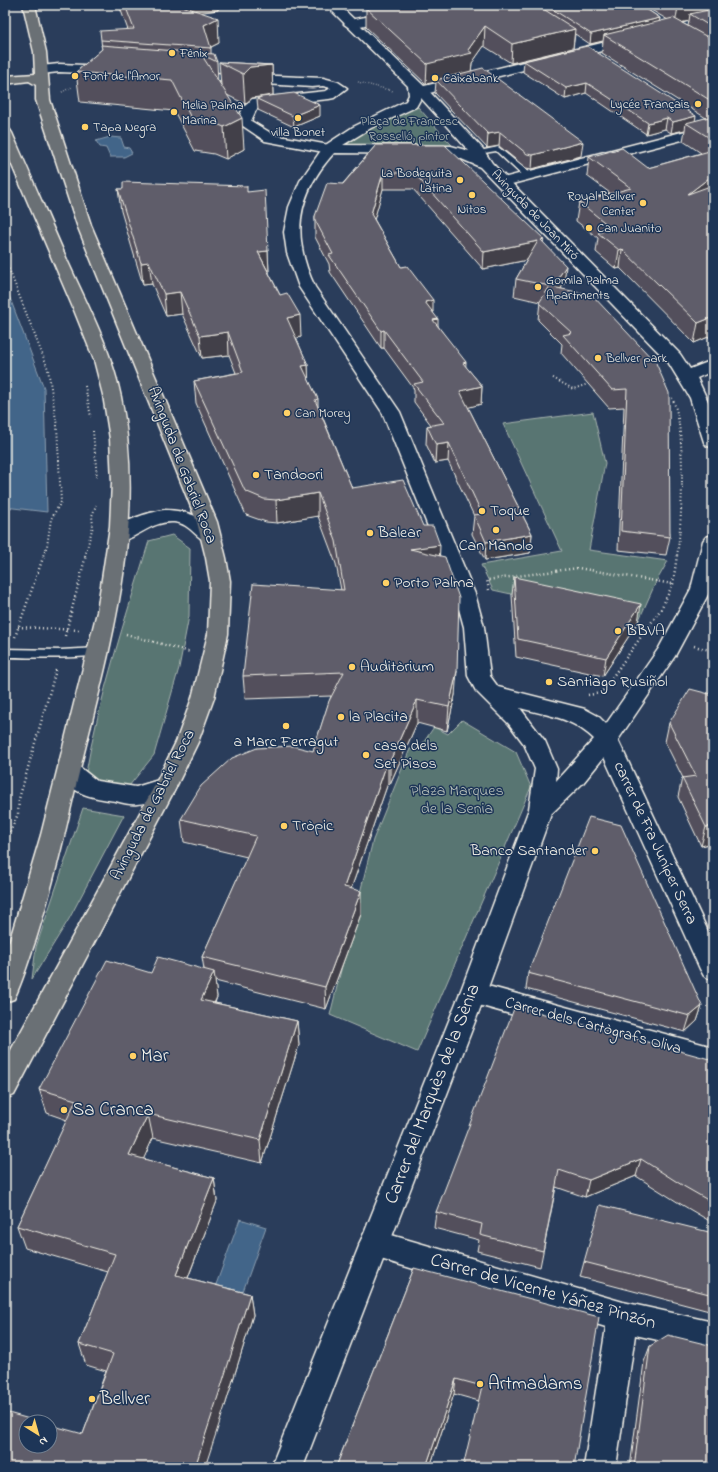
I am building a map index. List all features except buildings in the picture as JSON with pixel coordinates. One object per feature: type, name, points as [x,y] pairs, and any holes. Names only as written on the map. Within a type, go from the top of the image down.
[{"type":"highway","name":"Avinguda de Gabriel Roca","points":[[5,1087],[165,787],[187,742],[203,698],[218,634],[220,581],[212,538],[182,459],[84,226],[44,100],[40,52],[29,5]]},
{"type":"highway","points":[[5,75],[32,68],[41,72],[36,79],[5,80]]},
{"type":"highway","points":[[5,133],[88,324],[107,376],[114,407],[122,462],[120,536],[113,584],[98,652],[48,856],[5,991]]},
{"type":"street","name":"Avinguda de Joan Miró","points":[[332,5],[418,89],[478,152],[487,166],[674,358],[688,376],[704,409],[713,442]]},
{"type":"street","points":[[350,24],[409,13]]},
{"type":"street","points":[[541,809],[546,769],[534,741],[517,718],[493,693],[484,686],[479,676],[474,627],[465,594],[391,412],[307,287],[299,269],[292,233],[294,214],[307,181],[316,166],[329,150],[341,140],[412,104],[418,89],[713,20]]},
{"type":"street","points":[[658,22],[686,38]]},
{"type":"street","points":[[576,42],[602,59]]},
{"type":"street","points":[[41,72],[59,68],[120,70]]},
{"type":"street","points":[[172,75],[232,80],[312,83],[322,81],[334,84],[340,88],[329,95],[258,102],[250,108],[244,122],[270,138],[329,150],[451,150],[465,154],[487,166]]},
{"type":"street","points":[[696,120],[711,128]]},
{"type":"street","points":[[504,182],[711,128]]},
{"type":"street","points":[[688,376],[713,365]]},
{"type":"street","points":[[120,536],[134,526],[165,515],[179,516],[194,522],[212,538]]},
{"type":"street","points":[[493,693],[577,714],[590,722],[607,739],[668,651],[688,614],[701,589],[713,541]]},
{"type":"street","name":"Carrer del Marquès de la Sènia","points":[[287,1467],[473,993],[541,809],[575,777],[607,739]]},
{"type":"street","name":"carrer de Fra Juníper Serra","points":[[607,739],[713,969]]},
{"type":"street","points":[[69,771],[91,789],[136,796],[148,794],[165,787]]},
{"type":"street","name":"Carrer dels Cartògrafs Oliva","points":[[473,993],[713,1059]]},
{"type":"street","name":"Carrer de Vicente Yáñez Pinzón","points":[[374,1244],[623,1317],[713,1337]]},
{"type":"street","points":[[600,1467],[623,1317]]},
{"type":"lane","points":[[478,152],[498,149],[528,176]]},
{"type":"lane","points":[[7,653],[61,654],[98,652]]},
{"type":"path","points":[[322,81],[332,78],[378,86],[385,90],[398,92],[418,89]]},
{"type":"path","points":[[5,259],[48,369],[57,426],[61,502],[51,520],[47,546],[7,653],[5,679]]},
{"type":"path","points":[[553,378],[572,389],[594,382]]},
{"type":"path","points":[[84,382],[92,422]]},
{"type":"path","points":[[584,695],[601,692],[661,609],[672,584],[681,526],[680,440],[677,408],[671,396]]},
{"type":"path","points":[[93,428],[97,479]]},
{"type":"path","points":[[5,842],[18,814],[18,799],[28,772],[61,654],[93,526],[92,516],[97,499]]},
{"type":"path","points":[[490,594],[487,580],[578,568],[672,584]]},
{"type":"green space","name":"Plaça de Francesc Rosselló, pintor","points":[[411,104],[418,107],[458,152],[329,149]]},
{"type":"green space","points":[[593,412],[605,463],[589,550],[668,561],[656,582],[638,622],[493,590],[481,565],[562,551],[503,424]]},
{"type":"green space","points":[[172,535],[190,548],[189,616],[179,668],[154,755],[125,791],[85,778],[105,688],[149,541]]},
{"type":"green space","name":"Plaza Marques de la Senia","points":[[462,720],[516,752],[531,787],[417,1052],[330,1015],[373,840],[410,749],[419,749],[434,727],[448,734]]},
{"type":"green space","points":[[83,808],[124,815],[69,919],[32,979],[36,947]]},
{"type":"water","points":[[110,137],[121,138],[124,147],[129,148],[132,153],[124,157],[110,157],[106,148],[100,147],[96,141]]},
{"type":"water","points":[[5,285],[44,388],[47,512],[5,507]]},
{"type":"water","points":[[240,1219],[266,1227],[241,1297],[214,1290]]},
{"type":"place","name":"Fènix","points":[[172,53]]},
{"type":"place","name":"Font de l'Amor","points":[[75,76]]},
{"type":"place","name":"Caixabank","points":[[435,78]]},
{"type":"place","name":"Lycée Français","points":[[698,104]]},
{"type":"place","name":"Melia Palma Marina","points":[[174,112]]},
{"type":"place","name":"villa Bonet","points":[[298,118]]},
{"type":"place","name":"Tapa Negra","points":[[85,127]]},
{"type":"place","name":"La Bodeguita Latina","points":[[460,180]]},
{"type":"place","name":"Nitos","points":[[472,195]]},
{"type":"place","name":"Royal Bellver Center","points":[[643,203]]},
{"type":"place","name":"Can Juanito","points":[[589,228]]},
{"type":"place","name":"Gomila Palma Apartments","points":[[538,287]]},
{"type":"place","name":"Bellver park","points":[[598,358]]},
{"type":"place","name":"Can Morey","points":[[287,413]]},
{"type":"place","name":"Tandoori","points":[[256,475]]},
{"type":"place","name":"Toque","points":[[482,511]]},
{"type":"place","name":"Can Manolo","points":[[496,530]]},
{"type":"place","name":"Balear","points":[[370,533]]},
{"type":"place","name":"Porto Palma","points":[[386,583]]},
{"type":"place","name":"BBVA","points":[[618,631]]},
{"type":"place","name":"Auditòrium","points":[[352,667]]},
{"type":"place","name":"Santiago Rusiñol","points":[[549,682]]},
{"type":"place","name":"la Placita","points":[[341,717]]},
{"type":"place","name":"a Marc Ferragut","points":[[286,726]]},
{"type":"place","name":"casa dels Set Pisos","points":[[366,755]]},
{"type":"place","name":"Tròpic","points":[[284,826]]},
{"type":"place","name":"Banco Santander","points":[[595,851]]},
{"type":"place","name":"Mar","points":[[133,1056]]},
{"type":"place","name":"Sa Cranca","points":[[64,1110]]},
{"type":"place","name":"Artmadams","points":[[480,1384]]},
{"type":"place","name":"Bellver","points":[[92,1399]]}]
